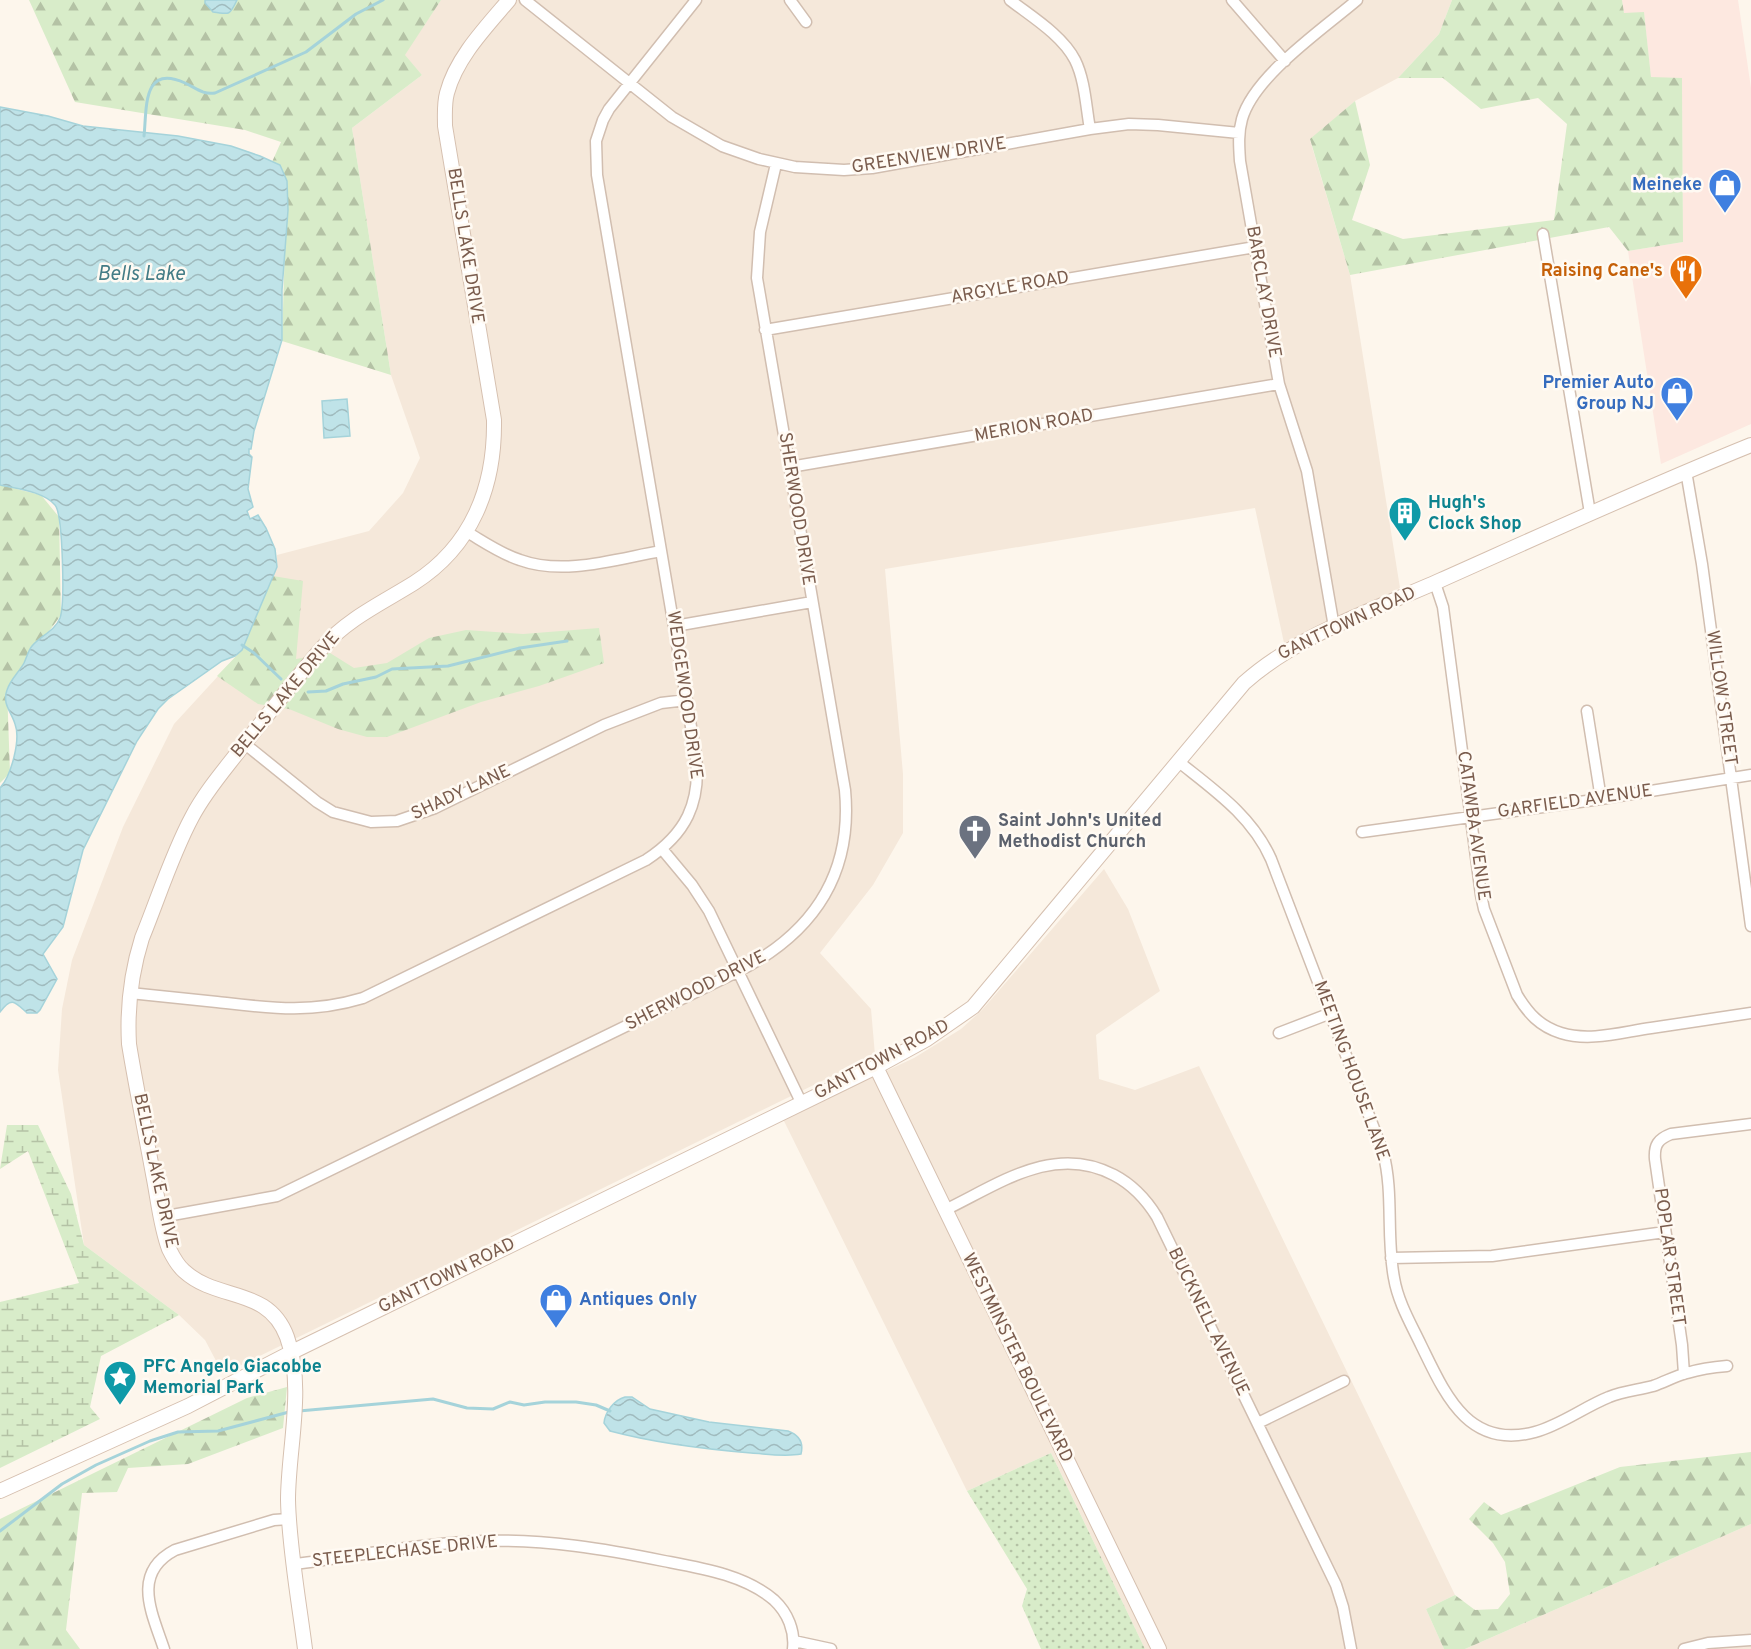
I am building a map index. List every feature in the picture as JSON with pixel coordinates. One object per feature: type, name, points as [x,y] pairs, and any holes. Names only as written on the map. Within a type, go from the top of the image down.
[{"type":"street","name":"BELLS LAKE DRIVE","points":[[305,1649],[289,1519],[288,1487],[294,1403],[292,1352],[282,1326],[268,1308],[254,1300],[209,1286],[184,1271],[170,1252],[161,1217],[129,1044],[130,993],[136,957],[142,939],[192,817],[207,791],[310,662],[337,632],[430,572],[450,554],[467,532],[481,502],[489,478],[494,420],[445,126],[445,109],[450,84],[465,55],[509,0]]},
{"type":"street","name":"GREENVIEW DRIVE","points":[[525,0],[672,117],[703,136],[741,153],[776,164],[818,169],[872,168],[1090,129],[1143,124],[1239,133]]},
{"type":"street","name":"WEDGEWOOD DRIVE","points":[[130,993],[302,1010],[352,1002],[636,866],[663,849],[686,821],[697,789],[697,762],[595,164],[596,141],[603,120],[696,0]]},
{"type":"street","points":[[790,0],[806,22]]},
{"type":"street","points":[[1010,0],[1055,36],[1076,61],[1090,129]]},
{"type":"street","points":[[1232,0],[1284,61]]},
{"type":"street","name":"BARCLAY DRIVE","points":[[1334,627],[1307,471],[1279,384],[1240,161],[1239,133],[1248,105],[1284,61],[1357,0]]},
{"type":"street","name":"SHERWOOD DRIVE","points":[[161,1217],[278,1196],[737,972],[773,952],[797,932],[827,891],[843,849],[847,818],[845,790],[765,330],[756,265],[760,232],[776,164]]},
{"type":"street","points":[[1543,234],[1590,513]]},
{"type":"street","name":"ARGYLE ROAD","points":[[765,330],[1255,247]]},
{"type":"street","name":"MERION ROAD","points":[[790,467],[1279,384]]},
{"type":"street","name":"GANTTOWN ROAD","points":[[0,1491],[188,1407],[292,1352],[876,1067],[927,1039],[973,1007],[1244,683],[1259,670],[1283,653],[1334,627],[1686,471],[1751,445]]},
{"type":"street","name":"WILLOW STREET","points":[[1686,471],[1702,564],[1751,926]]},
{"type":"street","points":[[467,532],[510,557],[544,566],[574,566],[661,551]]},
{"type":"street","name":"CATAWBA AVENUE","points":[[1435,583],[1443,607],[1484,909],[1517,995],[1532,1017],[1543,1025],[1560,1032],[1593,1036],[1751,1013]]},
{"type":"street","points":[[675,626],[812,602]]},
{"type":"street","name":"SHADY LANE","points":[[245,744],[317,802],[333,812],[371,822],[397,821],[435,808],[613,721],[661,703],[687,700]]},
{"type":"street","points":[[1587,711],[1601,799]]},
{"type":"street","name":"MEETING HOUSE LANE","points":[[1179,762],[1240,812],[1258,833],[1275,867],[1385,1161],[1390,1190],[1391,1258],[1400,1300],[1447,1397],[1465,1418],[1487,1430],[1507,1434],[1534,1432],[1610,1396],[1651,1387],[1684,1374],[1727,1365]]},
{"type":"street","name":"GARFIELD AVENUE","points":[[1362,832],[1601,799],[1751,775]]},
{"type":"street","points":[[663,849],[699,894],[801,1102]]},
{"type":"street","points":[[1279,1033],[1331,1013]]},
{"type":"street","name":"WESTMINSTER BOULEVARD","points":[[876,1067],[1160,1649]]},
{"type":"street","name":"POPLAR STREET","points":[[1684,1374],[1682,1346],[1654,1159],[1655,1147],[1658,1142],[1671,1134],[1751,1124]]},
{"type":"street","name":"BUCKNELL AVENUE","points":[[945,1210],[1022,1173],[1055,1163],[1086,1164],[1109,1173],[1129,1185],[1146,1201],[1157,1217],[1336,1585],[1352,1649]]},
{"type":"street","points":[[1391,1258],[1492,1256],[1665,1232]]},
{"type":"street","points":[[1258,1423],[1344,1381]]},
{"type":"street","points":[[164,1649],[148,1600],[150,1574],[156,1564],[175,1550],[274,1520],[289,1519]]},
{"type":"street","name":"STEEPLECHASE DRIVE","points":[[295,1564],[424,1546],[482,1541],[540,1542],[591,1547],[700,1568],[750,1585],[773,1599],[781,1607],[788,1617],[794,1645]]},
{"type":"street","points":[[1684,1649],[1708,1643],[1751,1640]]},
{"type":"street","points":[[794,1645],[831,1649]]},
{"type":"shaded area","points":[[441,0],[1452,0],[1439,34],[1398,78],[1355,101],[1310,140],[1350,275],[1400,588],[1284,643],[1255,508],[885,569],[903,774],[903,833],[873,885],[820,953],[871,1009],[875,1055],[223,1374],[205,1340],[179,1315],[84,1245],[58,1070],[62,1009],[72,960],[123,827],[174,724],[242,650],[277,568],[277,555],[369,531],[403,493],[420,458],[391,375],[352,128],[422,75],[404,55]]},
{"type":"shaded area","points":[[1622,0],[1738,0],[1751,88],[1751,424],[1661,464],[1628,251],[1683,242],[1682,78],[1651,78],[1644,13],[1624,13]]},
{"type":"shaded area","points":[[1104,869],[1128,909],[1160,991],[1096,1035],[1099,1079],[1135,1090],[1199,1066],[1455,1595],[1426,1609],[1444,1649],[1145,1649],[1051,1453],[967,1491],[783,1119],[914,1058],[961,1029],[982,1010]]},
{"type":"shaded area","points":[[1751,1524],[1751,1649],[1465,1649]]},
{"type":"green space","points":[[29,0],[441,0],[405,55],[422,75],[352,128],[391,375],[282,341],[287,181],[272,162],[281,142],[245,130],[75,102]]},
{"type":"green space","points":[[1452,0],[1622,0],[1624,13],[1644,12],[1651,77],[1682,78],[1683,242],[1628,251],[1609,227],[1350,275],[1310,139],[1355,101],[1370,165],[1352,220],[1403,239],[1554,220],[1567,124],[1538,98],[1481,109],[1443,78],[1398,78],[1439,34]]},
{"type":"green space","points":[[0,485],[41,495],[59,517],[61,615],[7,688],[10,773],[0,783]]},
{"type":"green space","points":[[273,576],[303,581],[296,659],[330,653],[354,668],[387,663],[429,638],[466,630],[523,634],[599,628],[604,663],[539,686],[481,702],[387,737],[367,737],[338,729],[289,709],[258,704],[217,676],[242,650]]},
{"type":"green space","points":[[7,1125],[38,1125],[71,1194],[84,1245],[179,1315],[101,1356],[90,1407],[100,1419],[0,1468],[0,1302],[79,1283],[28,1151],[0,1169]]},
{"type":"green space","points":[[287,1387],[283,1428],[188,1464],[128,1468],[117,1492],[82,1493],[66,1630],[80,1649],[0,1649],[0,1519],[247,1398]]},
{"type":"green space","points":[[1751,1452],[1751,1524],[1465,1649],[1444,1649],[1426,1609],[1455,1595],[1475,1610],[1498,1609],[1510,1594],[1505,1562],[1493,1543],[1469,1519],[1484,1502],[1501,1515],[1620,1467]]},
{"type":"green space","points":[[1051,1453],[1145,1649],[1041,1649],[1022,1606],[1027,1589],[967,1491]]},
{"type":"water","points":[[205,0],[237,0],[229,13],[223,14],[213,12]]},
{"type":"water","name":"Bells Lake","points":[[0,107],[48,116],[83,126],[178,136],[231,146],[280,165],[287,181],[288,210],[282,290],[282,340],[254,431],[251,449],[249,449],[252,457],[248,489],[253,507],[247,511],[250,519],[258,515],[266,528],[275,549],[277,567],[242,650],[235,656],[222,661],[168,699],[158,709],[137,741],[83,850],[63,927],[43,954],[57,979],[37,1013],[27,1013],[14,1002],[8,1004],[0,1012],[0,788],[11,767],[17,739],[15,724],[6,703],[7,690],[35,642],[58,623],[62,610],[62,560],[60,525],[55,505],[37,494],[0,485]]},
{"type":"water","points":[[347,399],[350,436],[324,438],[322,401]]},
{"type":"water","points":[[625,1397],[632,1397],[650,1409],[709,1422],[788,1431],[800,1440],[801,1454],[776,1455],[697,1447],[610,1431],[604,1423],[606,1415],[614,1404]]},
{"type":"waterway","points":[[144,136],[147,102],[154,84],[161,79],[171,78],[203,92],[215,93],[306,52],[356,14],[383,0]]},
{"type":"waterway","points":[[308,692],[326,691],[343,684],[376,677],[392,669],[448,666],[520,648],[567,641]]},
{"type":"waterway","points":[[242,645],[254,653],[281,679]]},
{"type":"waterway","points":[[299,1411],[433,1399],[467,1408],[493,1409],[510,1402],[524,1405],[576,1402],[596,1405],[610,1411]]},
{"type":"waterway","points":[[0,1531],[62,1484],[96,1465],[150,1441],[178,1432],[218,1431],[289,1412]]},
{"type":"place","name":"Meineke","points":[[1725,214]]},
{"type":"place","name":"Raising Cane's","points":[[1686,300]]},
{"type":"place","name":"Premier Auto Group NJ","points":[[1677,422]]},
{"type":"place","name":"Hugh's Clock Shop","points":[[1405,542]]},
{"type":"place","name":"Saint John's United Methodist Church","points":[[975,860]]},
{"type":"place","name":"Antiques Only","points":[[556,1329]]},
{"type":"place","name":"PFC Angelo Giacobbe Memorial Park","points":[[120,1406]]}]
